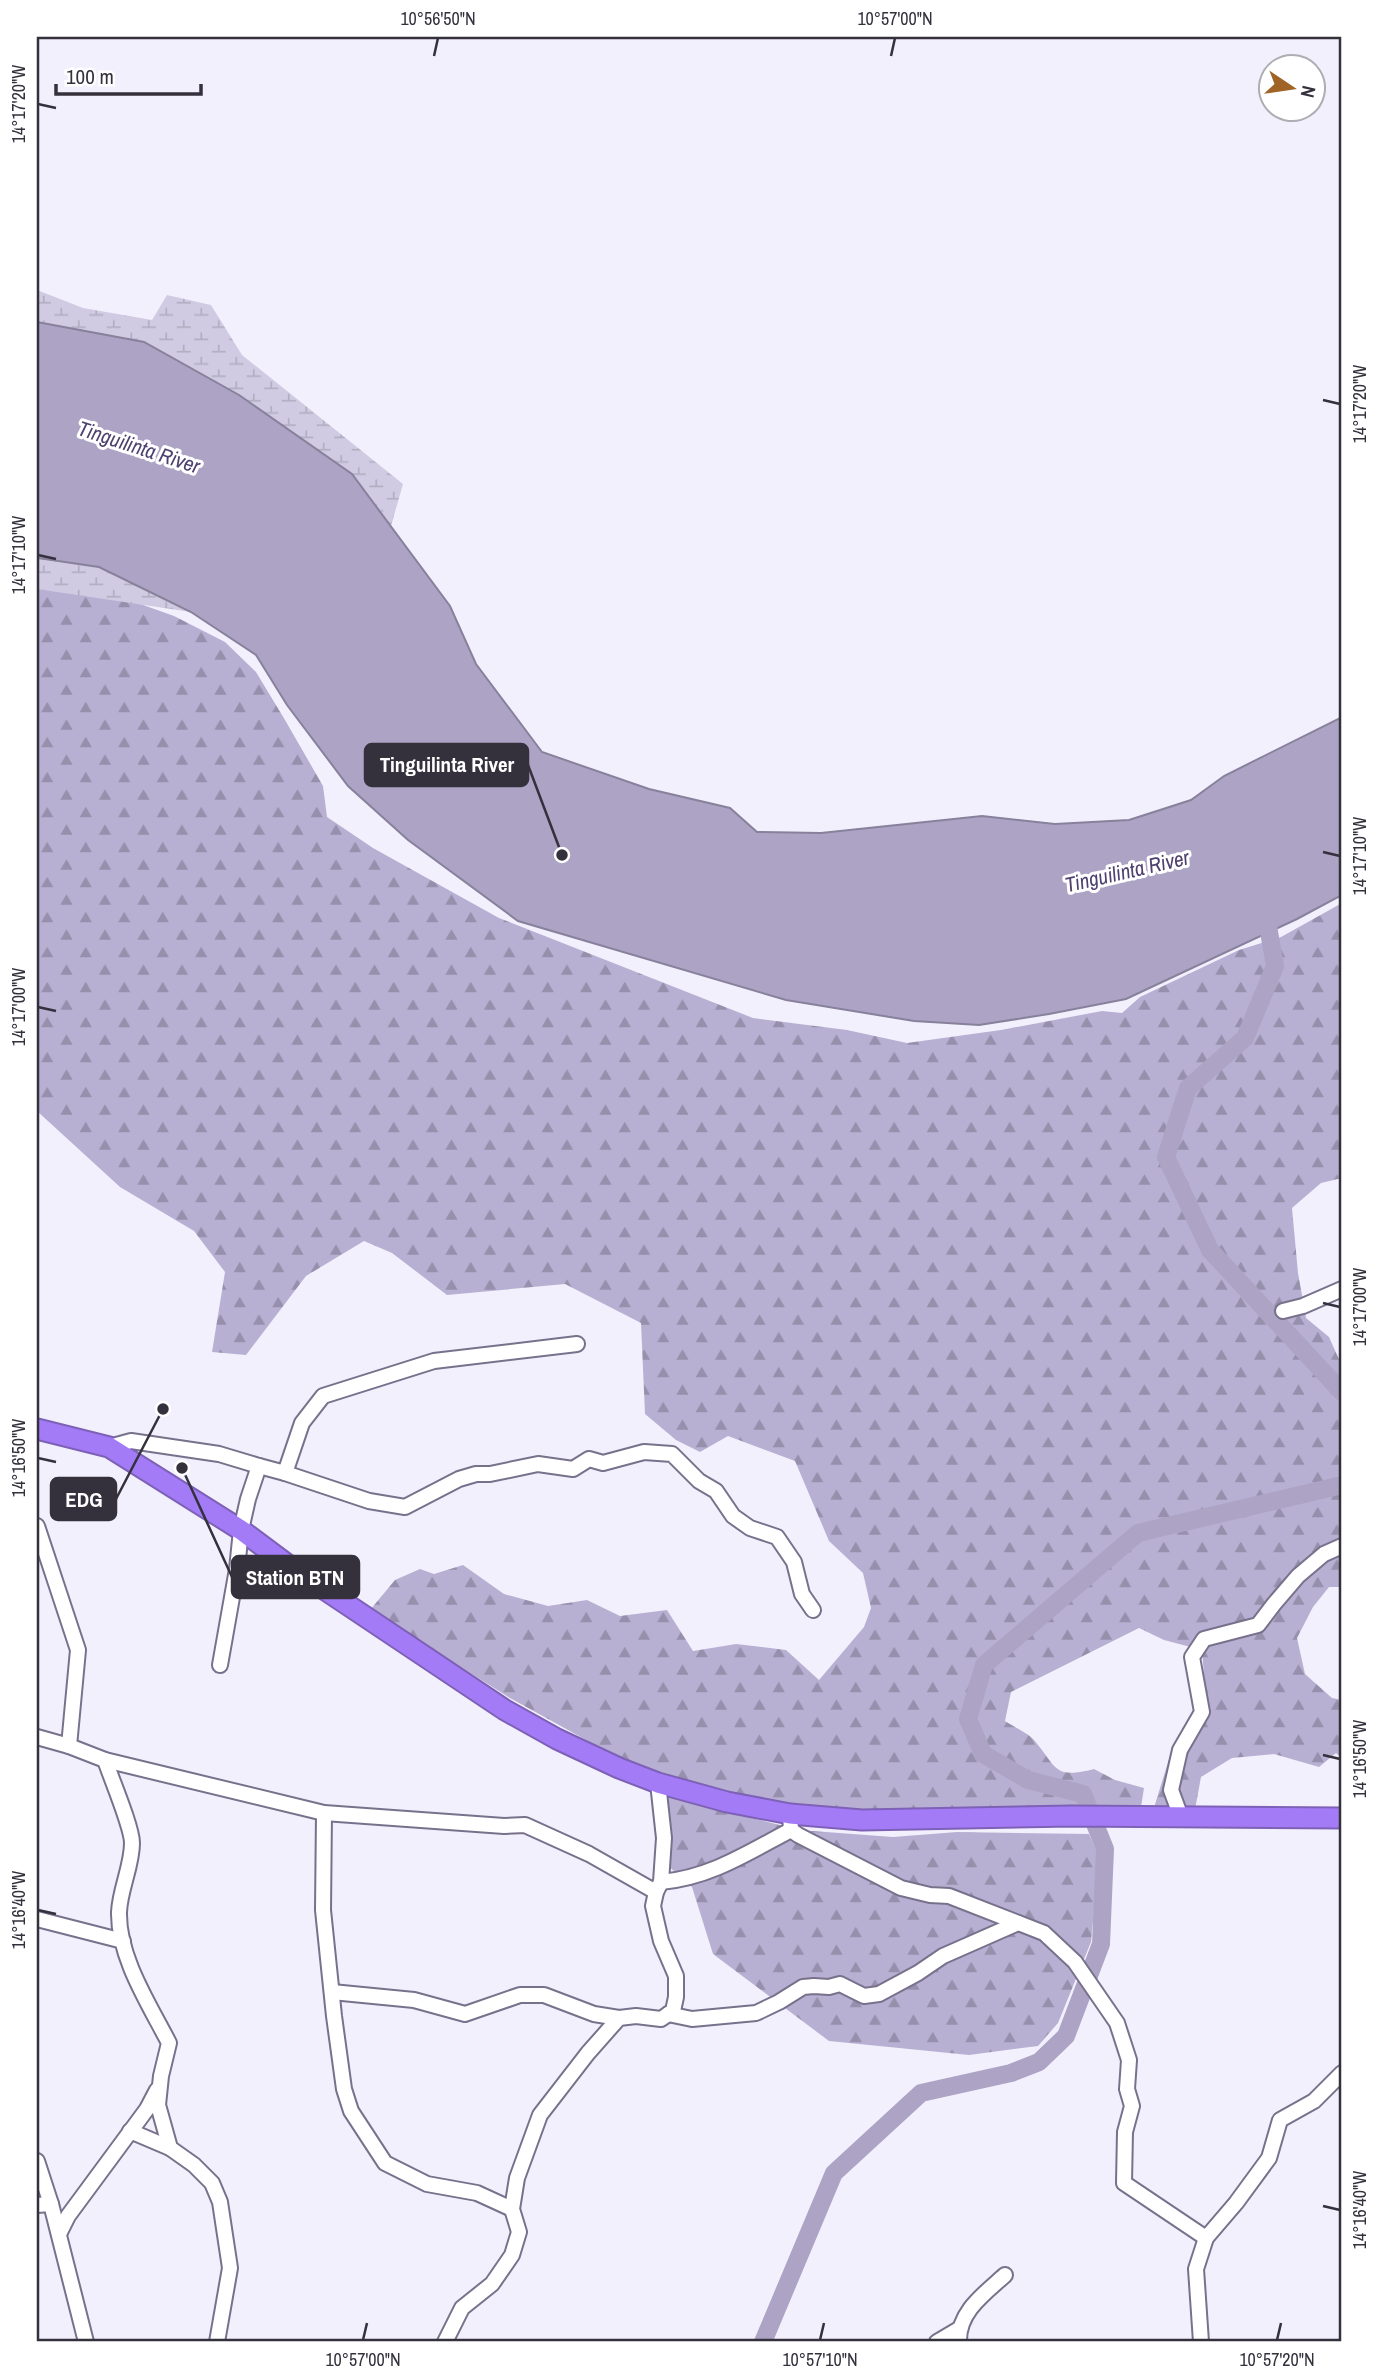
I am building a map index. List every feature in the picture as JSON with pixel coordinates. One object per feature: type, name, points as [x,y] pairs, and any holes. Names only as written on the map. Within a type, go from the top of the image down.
[{"type":"highway","points":[[37,1429],[109,1447],[241,1530],[288,1565],[505,1710],[557,1740],[659,1783],[790,1822],[1072,1816],[1342,1818]]},
{"type":"street","points":[[1283,1311],[1303,1306],[1342,1289]]},
{"type":"street","points":[[285,1473],[302,1423],[323,1396],[434,1361],[577,1344]]},
{"type":"street","points":[[109,1447],[131,1441],[219,1454],[369,1501],[405,1507],[459,1479],[477,1474],[490,1474],[538,1464],[573,1469],[589,1459],[603,1462],[644,1451],[672,1454],[699,1481],[716,1491],[733,1516],[750,1528],[777,1537],[794,1562],[802,1594],[813,1610]]},
{"type":"street","points":[[220,1665],[241,1530],[259,1466]]},
{"type":"street","points":[[37,1526],[78,1650],[69,1746]]},
{"type":"street","points":[[1181,1817],[1171,1790],[1180,1750],[1202,1712],[1192,1657],[1204,1639],[1258,1625],[1298,1576],[1324,1554],[1342,1546]]},
{"type":"street","points":[[37,1737],[105,1760],[324,1813],[504,1826],[525,1825],[659,1887],[716,1870],[790,1822],[901,1888],[930,1895],[949,1896],[1044,1933],[1075,1962],[1117,2023],[1129,2060],[1127,2089],[1132,2106],[1125,2132],[1124,2183],[1206,2238]]},
{"type":"street","points":[[105,1760],[132,1840],[130,1863],[119,1912],[124,1941],[134,1977],[169,2043],[158,2105],[170,2148]]},
{"type":"street","points":[[332,1992],[414,2000],[465,2014],[520,1995],[544,1995],[594,2014],[620,2018],[636,2015],[661,2019],[673,2011],[676,1976],[655,1922],[653,1906],[659,1887],[664,1838],[659,1783]]},
{"type":"street","points":[[324,1813],[323,1910],[344,2089],[351,2111],[385,2163],[427,2184],[477,2193],[512,2209]]},
{"type":"street","points":[[37,1919],[124,1941]]},
{"type":"street","points":[[668,2014],[692,2019],[756,2013],[803,1987],[829,1987],[840,1984],[864,1996],[879,1994],[943,1956],[1018,1923]]},
{"type":"street","points":[[445,2342],[462,2308],[492,2284],[508,2263],[519,2232],[512,2209],[517,2178],[540,2115],[588,2053],[620,2018]]},
{"type":"street","points":[[1201,2342],[1196,2269],[1206,2238],[1269,2158],[1280,2120],[1314,2101],[1342,2073]]},
{"type":"street","points":[[59,2234],[68,2216],[147,2109],[160,2086]]},
{"type":"street","points":[[130,2131],[170,2148],[194,2165],[212,2183],[220,2202],[230,2268],[217,2342]]},
{"type":"street","points":[[37,2161],[44,2205],[59,2234],[86,2342]]},
{"type":"street","points":[[937,2342],[959,2335],[970,2308],[1005,2275]]},
{"type":"green space","points":[[37,290],[83,308],[152,320],[167,295],[211,305],[242,355],[403,484],[391,526],[352,474],[144,342],[37,322]]},
{"type":"green space","points":[[37,558],[99,567],[191,612],[37,589]]},
{"type":"green space","points":[[37,576],[76,581],[174,616],[225,642],[256,672],[285,720],[323,786],[327,817],[373,848],[499,918],[753,1018],[847,1030],[907,1043],[1001,1030],[1102,1011],[1122,1013],[1140,997],[1239,950],[1281,937],[1342,903],[1342,1178],[1321,1183],[1292,1208],[1298,1273],[1306,1318],[1329,1337],[1342,1366],[1342,1587],[1329,1587],[1313,1607],[1297,1638],[1305,1674],[1332,1698],[1342,1700],[1342,1758],[1336,1753],[1319,1767],[1274,1754],[1232,1758],[1201,1777],[1194,1815],[1152,1814],[1170,1756],[1201,1725],[1205,1687],[1202,1650],[1164,1640],[1139,1628],[1011,1692],[1005,1721],[1030,1736],[1052,1763],[1063,1771],[1070,1773],[1094,1769],[1115,1780],[1144,1788],[1141,1807],[830,1813],[688,1786],[606,1751],[510,1698],[370,1610],[395,1580],[420,1569],[434,1574],[463,1565],[504,1594],[548,1606],[587,1600],[620,1616],[667,1610],[693,1651],[736,1644],[786,1650],[819,1680],[864,1627],[871,1608],[863,1573],[829,1541],[795,1461],[728,1436],[700,1452],[676,1440],[645,1414],[641,1323],[565,1284],[447,1295],[392,1253],[364,1241],[306,1276],[246,1355],[212,1352],[225,1272],[194,1231],[120,1187],[37,1111]]},
{"type":"green space","points":[[662,1795],[799,1830],[893,1837],[957,1832],[1089,1834],[1099,1857],[1091,1942],[1058,2023],[1038,2046],[969,2055],[829,2041],[713,1954],[692,1887],[657,1856]]},
{"type":"water","points":[[37,322],[144,342],[239,395],[352,474],[450,606],[476,664],[542,752],[649,789],[730,808],[757,832],[821,833],[982,816],[1055,824],[1129,820],[1191,800],[1224,776],[1342,717],[1342,895],[1297,919],[1126,999],[979,1025],[914,1021],[786,1000],[518,921],[408,840],[348,786],[287,705],[256,655],[191,612],[99,567],[37,558]]},
{"type":"waterway","points":[[1265,909],[1275,966],[1245,1038],[1188,1088],[1166,1157],[1210,1250],[1342,1392]]},
{"type":"waterway","points":[[763,2342],[834,2173],[921,2093],[1011,2073],[1039,2062],[1066,2036],[1101,1944],[1105,1849],[1083,1794],[1028,1780],[983,1754],[968,1719],[984,1665],[1138,1533],[1342,1485]]},
{"type":"place","name":"Tinguilinta River","points":[[562,855]]},
{"type":"place","name":"EDG","points":[[163,1409]]},
{"type":"place","name":"Station BTN","points":[[182,1468]]}]
